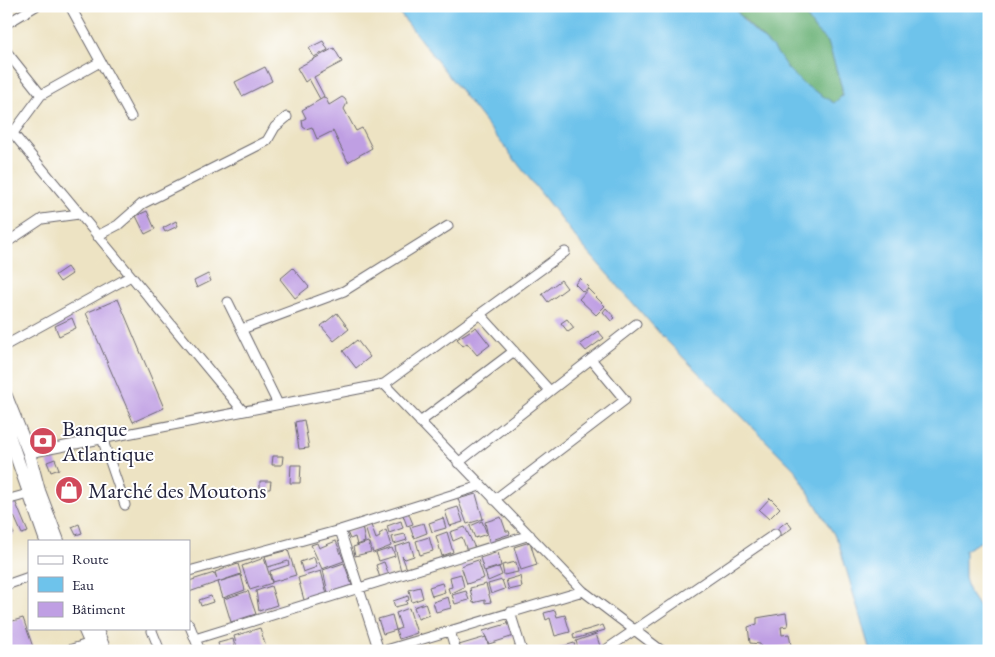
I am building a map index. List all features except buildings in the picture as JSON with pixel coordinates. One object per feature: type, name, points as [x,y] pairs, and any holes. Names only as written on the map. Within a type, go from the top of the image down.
[{"type":"highway","points":[[6,396],[17,455],[28,494],[46,540]]},
{"type":"highway","points":[[6,427],[17,455],[39,492],[58,540]]},
{"type":"highway","points":[[85,630],[92,647]]},
{"type":"highway","points":[[97,630],[105,651]]},
{"type":"street","points":[[6,24],[36,6]]},
{"type":"street","points":[[70,6],[131,117]]},
{"type":"street","points":[[6,51],[40,94]]},
{"type":"street","points":[[13,133],[40,94],[100,62]]},
{"type":"street","points":[[97,236],[118,224],[142,204],[267,141],[275,127],[288,117]]},
{"type":"street","points":[[6,125],[243,411]]},
{"type":"street","points":[[6,243],[42,219],[79,214]]},
{"type":"street","points":[[242,329],[344,291],[448,226]]},
{"type":"street","points":[[17,455],[384,384],[564,252]]},
{"type":"street","points":[[6,345],[131,276]]},
{"type":"street","points":[[228,302],[278,404]]},
{"type":"street","points":[[480,314],[550,391]]},
{"type":"street","points":[[458,463],[636,324]]},
{"type":"street","points":[[420,422],[514,351]]},
{"type":"street","points":[[494,500],[625,400],[591,359]]},
{"type":"street","points":[[384,384],[583,591],[662,651]]},
{"type":"street","points":[[102,438],[125,505]]},
{"type":"street","points":[[190,571],[340,530],[480,486]]},
{"type":"street","points":[[6,500],[28,494]]},
{"type":"street","points":[[340,530],[359,588],[383,651],[583,591]]},
{"type":"street","points":[[604,651],[775,534]]},
{"type":"street","points":[[195,639],[530,535]]},
{"type":"street","points":[[6,585],[28,577]]},
{"type":"street","points":[[510,612],[522,651]]},
{"type":"street","points":[[190,626],[200,651]]},
{"type":"street","points":[[152,631],[160,651]]},
{"type":"street","points":[[450,631],[456,651]]},
{"type":"street","points":[[66,651],[92,647]]},
{"type":"green space","points":[[733,6],[799,6],[816,31],[828,42],[842,88],[840,99],[834,103],[802,84],[791,73],[775,51],[742,18]]},
{"type":"water","points":[[394,6],[733,6],[744,21],[775,50],[788,69],[802,83],[834,103],[842,96],[842,88],[828,42],[816,31],[799,6],[989,6],[989,543],[980,542],[965,550],[965,577],[969,592],[989,622],[989,651],[870,651],[838,541],[795,470],[663,337],[580,243]]},
{"type":"place","name":"Banque Atlantique","points":[[43,441]]},
{"type":"place","name":"Marché des Moutons","points":[[69,490]]}]
